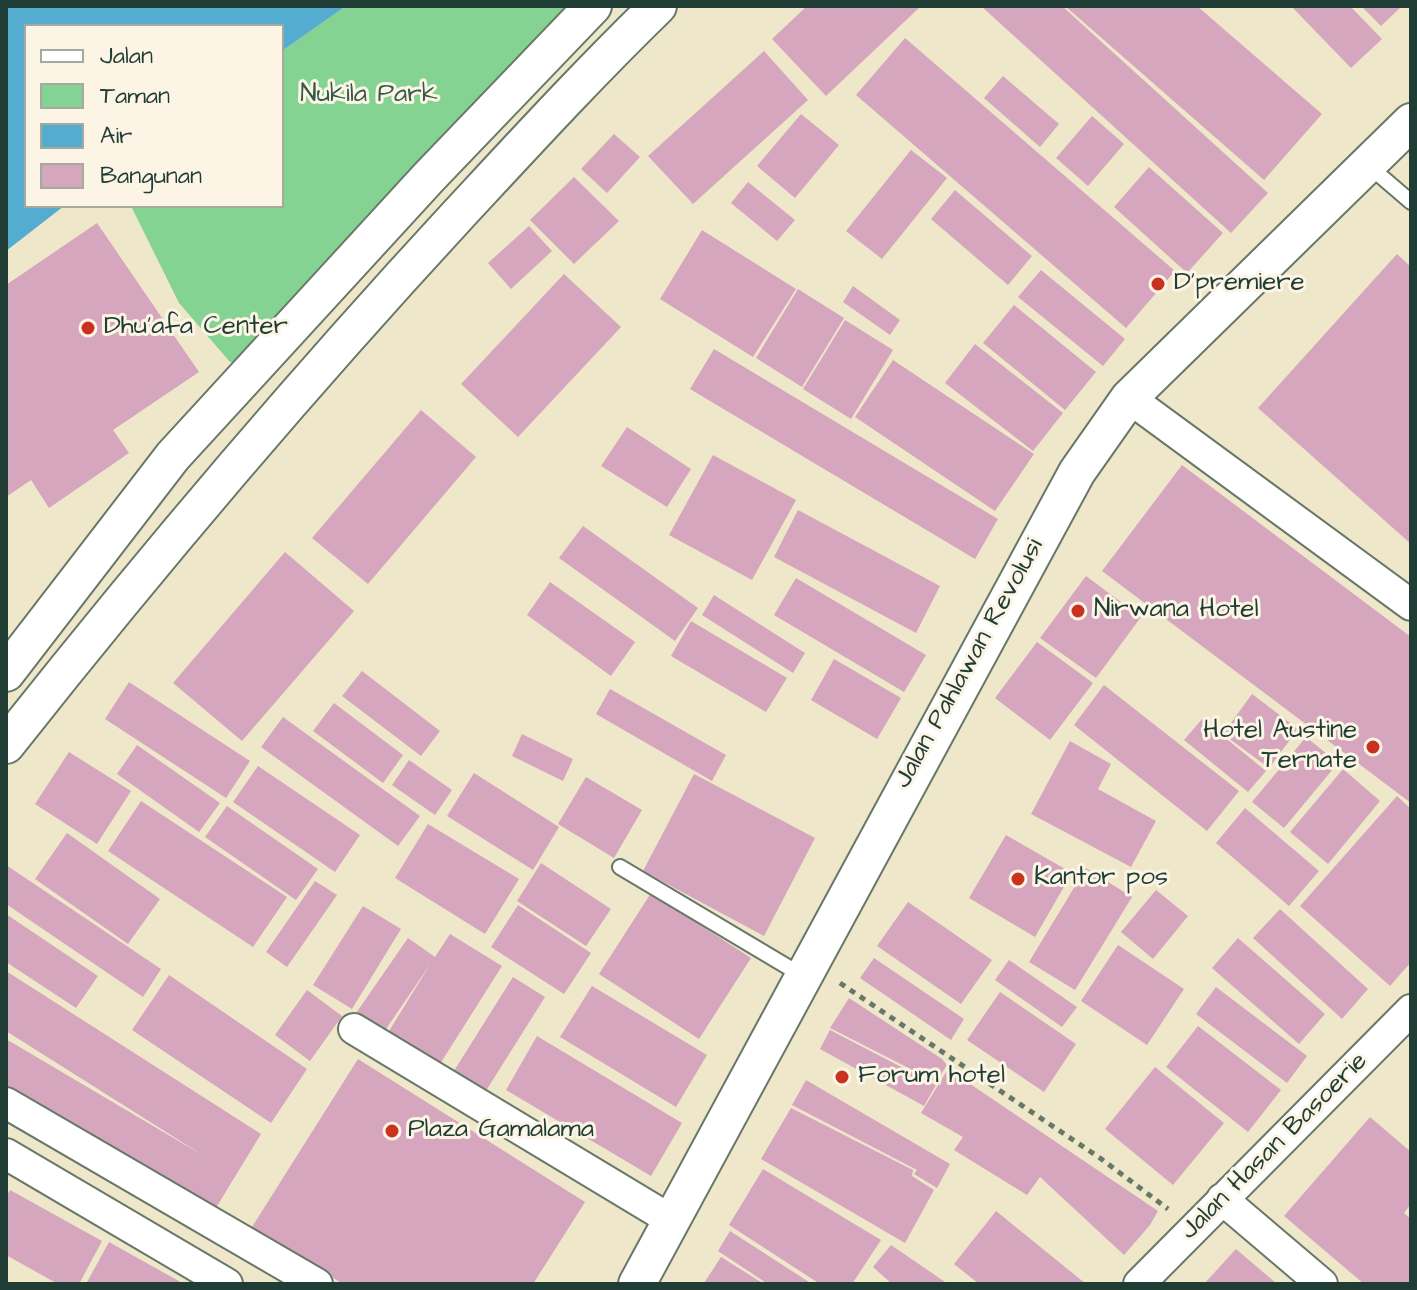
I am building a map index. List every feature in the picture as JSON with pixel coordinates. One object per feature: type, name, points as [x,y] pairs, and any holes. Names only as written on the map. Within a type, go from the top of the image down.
[{"type":"street","points":[[6,673],[173,456],[440,165],[593,6]]},
{"type":"street","points":[[6,745],[202,505],[379,301],[595,66],[658,6]]},
{"type":"street","name":"Jalan Pahlawan Revolusi","points":[[637,1284],[1024,563],[1077,472],[1129,398],[1411,122]]},
{"type":"street","points":[[1129,398],[1411,605]]},
{"type":"street","points":[[6,687],[37,706]]},
{"type":"street","name":"Jalan Hasan Basoerie","points":[[1139,1284],[1411,1010]]},
{"type":"street","points":[[354,1029],[671,1220]]},
{"type":"street","points":[[6,1103],[317,1284]]},
{"type":"street","points":[[6,1154],[227,1284]]},
{"type":"street","points":[[1222,1199],[1322,1284]]},
{"type":"lane","points":[[1367,163],[1411,202]]},
{"type":"lane","points":[[620,867],[806,969]]},
{"type":"path","points":[[806,969],[1100,1158],[1194,1228]]},
{"type":"green space","name":"Nukila Park","points":[[346,6],[575,6],[235,363],[230,362],[179,303],[132,208],[284,208],[284,50]]},
{"type":"water","points":[[6,6],[346,6],[284,50],[284,24],[24,24],[24,208],[61,208],[6,251]]},
{"type":"building","points":[[807,6],[921,6],[826,96],[772,39]]},
{"type":"building","points":[[981,6],[1062,6],[1268,193],[1231,233]]},
{"type":"building","points":[[1065,6],[1197,6],[1322,114],[1264,180]]},
{"type":"building","points":[[1291,6],[1350,6],[1382,39],[1351,68]]},
{"type":"building","points":[[1361,6],[1402,6],[1381,26]]},
{"type":"building","points":[[905,38],[1175,271],[1126,328],[856,95]]},
{"type":"building","points":[[764,51],[808,100],[693,204],[648,156]]},
{"type":"building","points":[[1003,76],[1059,124],[1040,147],[984,98]]},
{"type":"building","points":[[801,114],[839,145],[795,198],[757,166]]},
{"type":"building","points":[[1092,116],[1124,144],[1088,186],[1056,158]]},
{"type":"building","points":[[614,134],[640,157],[607,193],[581,169]]},
{"type":"building","points":[[911,150],[947,178],[882,259],[846,231]]},
{"type":"building","points":[[1149,167],[1223,233],[1187,273],[1114,207]]},
{"type":"building","points":[[574,177],[619,221],[574,264],[530,220]]},
{"type":"building","points":[[748,182],[795,220],[777,241],[731,203]]},
{"type":"building","points":[[955,190],[1032,256],[1008,285],[931,219]]},
{"type":"building","name":"Dhu'afa Center","points":[[97,223],[199,372],[113,430],[129,453],[49,508],[31,480],[6,497],[6,285]]},
{"type":"building","points":[[529,226],[552,251],[511,289],[488,263]]},
{"type":"building","points":[[702,230],[796,289],[753,357],[660,299]]},
{"type":"building","points":[[1397,254],[1411,267],[1411,544],[1258,408]]},
{"type":"building","points":[[1041,270],[1125,339],[1103,366],[1018,297]]},
{"type":"building","points":[[564,274],[621,327],[518,437],[461,384]]},
{"type":"building","points":[[853,286],[900,320],[890,335],[843,302]]},
{"type":"building","points":[[798,289],[844,318],[802,387],[756,358]]},
{"type":"building","points":[[1014,305],[1096,372],[1065,410],[983,343]]},
{"type":"building","points":[[845,320],[893,350],[851,419],[803,389]]},
{"type":"building","points":[[975,344],[1063,413],[1033,451],[945,383]]},
{"type":"building","points":[[714,349],[998,519],[975,559],[690,389]]},
{"type":"building","points":[[893,360],[1034,454],[995,511],[855,417]]},
{"type":"building","points":[[421,410],[476,457],[368,584],[312,538]]},
{"type":"building","points":[[627,427],[691,469],[667,507],[601,466]]},
{"type":"building","points":[[713,455],[796,500],[752,580],[669,535]]},
{"type":"building","points":[[1182,465],[1411,637],[1411,803],[1102,571]]},
{"type":"building","points":[[798,510],[940,586],[916,633],[774,557]]},
{"type":"building","points":[[583,526],[698,608],[675,641],[559,558]]},
{"type":"building","points":[[285,552],[354,611],[242,741],[173,683]]},
{"type":"building","points":[[1086,576],[1141,617],[1096,678],[1040,638]]},
{"type":"building","points":[[796,578],[926,655],[904,692],[774,615]]},
{"type":"building","points":[[550,582],[635,642],[611,676],[527,615]]},
{"type":"building","points":[[714,595],[805,653],[793,673],[702,615]]},
{"type":"building","points":[[691,621],[787,678],[766,712],[671,656]]},
{"type":"building","points":[[1037,642],[1093,683],[1050,740],[995,698]]},
{"type":"building","points":[[834,659],[901,698],[877,739],[811,700]]},
{"type":"building","points":[[362,671],[440,731],[421,756],[342,696]]},
{"type":"building","points":[[129,682],[250,761],[226,798],[105,719]]},
{"type":"building","points":[[1104,685],[1239,791],[1207,831],[1074,725]]},
{"type":"building","points":[[610,689],[726,755],[712,781],[596,714]]},
{"type":"building","points":[[1252,694],[1298,729],[1269,768],[1223,734]]},
{"type":"building","points":[[334,703],[403,755],[383,783],[313,731]]},
{"type":"building","points":[[283,717],[420,816],[398,846],[261,747]]},
{"type":"building","points":[[1202,719],[1266,771],[1248,792],[1184,740]]},
{"type":"building","points":[[522,734],[573,759],[563,781],[512,756]]},
{"type":"building","points":[[1306,737],[1338,763],[1284,828],[1252,802]]},
{"type":"building","points":[[1070,741],[1111,764],[1098,789],[1156,821],[1131,867],[1031,814]]},
{"type":"building","points":[[137,745],[220,803],[199,832],[117,774]]},
{"type":"building","points":[[69,752],[131,791],[97,844],[35,804]]},
{"type":"building","points":[[409,760],[452,790],[435,815],[392,785]]},
{"type":"building","points":[[258,766],[360,835],[335,872],[233,802]]},
{"type":"building","points":[[1343,769],[1380,801],[1328,864],[1290,832]]},
{"type":"building","points":[[474,773],[559,827],[533,870],[447,816]]},
{"type":"building","points":[[694,774],[815,838],[764,936],[643,871]]},
{"type":"building","points":[[586,777],[642,810],[614,858],[558,824]]},
{"type":"building","points":[[1397,796],[1411,809],[1411,962],[1390,986],[1300,906]]},
{"type":"building","points":[[141,801],[287,897],[253,947],[108,851]]},
{"type":"building","points":[[227,806],[318,869],[296,900],[205,837]]},
{"type":"building","points":[[1245,808],[1319,871],[1289,906],[1216,843]]},
{"type":"building","points":[[428,824],[519,879],[485,934],[395,878]]},
{"type":"building","points":[[67,833],[160,899],[128,944],[35,879]]},
{"type":"building","points":[[1006,835],[1072,873],[1035,937],[969,898]]},
{"type":"building","points":[[541,863],[611,909],[586,946],[517,901]]},
{"type":"building","points":[[6,865],[161,969],[143,997],[6,904]]},
{"type":"building","points":[[1086,868],[1132,897],[1075,990],[1029,962]]},
{"type":"building","points":[[315,881],[337,895],[287,967],[266,952]]},
{"type":"building","points":[[1156,890],[1188,916],[1153,959],[1121,932]]},
{"type":"building","points":[[651,893],[751,958],[699,1039],[599,974]]},
{"type":"building","points":[[908,902],[992,960],[961,1004],[877,946]]},
{"type":"building","points":[[518,905],[591,953],[564,994],[491,947]]},
{"type":"building","points":[[363,906],[401,929],[352,1009],[313,985]]},
{"type":"building","points":[[1280,909],[1368,989],[1342,1019],[1253,938]]},
{"type":"building","points":[[6,914],[98,976],[76,1008],[6,962]]},
{"type":"building","points":[[450,934],[502,966],[440,1064],[389,1031],[431,963],[382,1035],[354,1016],[408,938],[435,957]]},
{"type":"building","points":[[1238,938],[1325,1014],[1299,1044],[1212,968]]},
{"type":"building","points":[[1118,945],[1184,989],[1147,1045],[1081,1001]]},
{"type":"building","points":[[874,958],[964,1019],[951,1040],[860,978]]},
{"type":"building","points":[[1009,960],[1077,1007],[1062,1027],[995,980]]},
{"type":"building","points":[[6,971],[261,1134],[211,1216],[6,1093],[6,1039],[204,1156],[6,1031]]},
{"type":"building","points":[[169,975],[307,1069],[271,1123],[132,1030]]},
{"type":"building","points":[[513,977],[545,997],[484,1094],[452,1074]]},
{"type":"building","points":[[592,986],[707,1055],[676,1107],[560,1037]]},
{"type":"building","points":[[1216,987],[1307,1056],[1287,1083],[1196,1014]]},
{"type":"building","points":[[307,990],[342,1016],[310,1061],[275,1035]]},
{"type":"building","points":[[1000,992],[1076,1044],[1044,1092],[967,1040]]},
{"type":"building","points":[[849,998],[942,1059],[947,1065],[936,1082],[830,1028]]},
{"type":"building","points":[[1198,1026],[1281,1090],[1248,1132],[1166,1067]]},
{"type":"building","points":[[830,1030],[936,1085],[924,1106],[820,1049]]},
{"type":"building","points":[[537,1036],[682,1123],[651,1176],[506,1090]]},
{"type":"building","name":"Plaza Gamalama","points":[[358,1059],[585,1202],[533,1284],[343,1284],[252,1227]]},
{"type":"building","points":[[1155,1067],[1224,1123],[1173,1185],[1105,1129]]},
{"type":"building","points":[[948,1069],[1158,1211],[1124,1255],[1040,1177],[1027,1195],[954,1150],[963,1137],[921,1113]]},
{"type":"building","points":[[806,1080],[950,1164],[937,1188],[914,1174],[917,1170],[792,1105]]},
{"type":"building","points":[[791,1108],[913,1170],[912,1176],[934,1190],[905,1243],[761,1159]]},
{"type":"building","points":[[1370,1117],[1411,1152],[1411,1204],[1404,1213],[1411,1219],[1411,1284],[1364,1284],[1284,1216]]},
{"type":"building","points":[[763,1169],[881,1240],[852,1284],[820,1284],[729,1225]]},
{"type":"building","points":[[10,1190],[102,1241],[79,1284],[58,1284],[6,1255],[6,1197]]},
{"type":"building","points":[[996,1211],[1086,1284],[979,1284],[954,1264]]},
{"type":"building","points":[[730,1231],[812,1284],[768,1284],[718,1251]]},
{"type":"building","points":[[109,1242],[184,1284],[86,1284]]},
{"type":"building","points":[[891,1245],[948,1284],[892,1284],[873,1267]]},
{"type":"building","points":[[1236,1249],[1277,1284],[1204,1284]]},
{"type":"building","points":[[721,1257],[764,1284],[704,1283]]},
{"type":"place","name":"D'premiere","points":[[1158,284]]},
{"type":"place","name":"Dhu'afa Center","points":[[88,328]]},
{"type":"place","name":"Nirwana Hotel","points":[[1078,611]]},
{"type":"place","name":"Hotel Austine Ternate","points":[[1373,747]]},
{"type":"place","name":"Kantor pos","points":[[1018,879]]},
{"type":"place","name":"Forum hotel","points":[[842,1077]]},
{"type":"place","name":"Plaza Gamalama","points":[[392,1131]]}]
